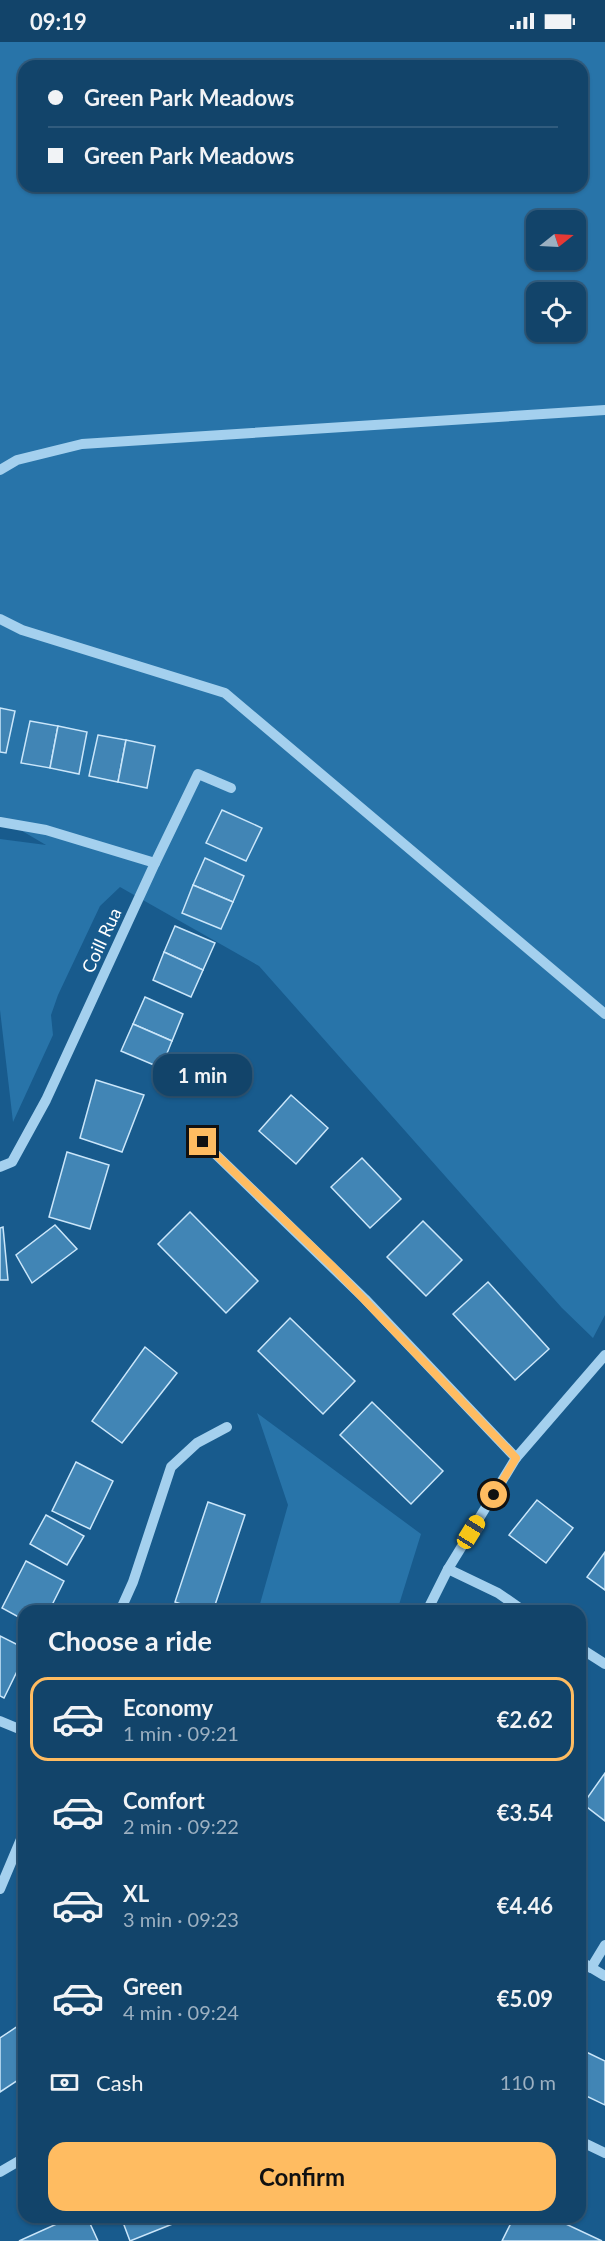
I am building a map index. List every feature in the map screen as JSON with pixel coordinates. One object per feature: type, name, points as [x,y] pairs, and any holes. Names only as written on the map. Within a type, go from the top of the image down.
[{"type":"street","points":[[0,470],[17,460],[82,444],[605,410]]},
{"type":"street","points":[[0,619],[22,630],[225,693],[605,1014]]},
{"type":"street","name":"Coill Rua","points":[[0,1167],[12,1162],[46,1100],[198,774],[231,788]]},
{"type":"street","points":[[0,822],[46,830],[155,863]]},
{"type":"street","points":[[203,1142],[333,1267],[516,1458]]},
{"type":"street","points":[[431,1605],[448,1569],[516,1458],[605,1355]]},
{"type":"street","points":[[123,1605],[133,1582],[171,1467],[197,1443],[227,1427]]},
{"type":"street","points":[[448,1569],[498,1593],[516,1605]]},
{"type":"street","points":[[586,1652],[605,1664]]},
{"type":"street","points":[[0,1720],[18,1728]]},
{"type":"street","points":[[0,1889],[18,1846]]},
{"type":"street","points":[[591,1968],[605,1945]]},
{"type":"street","points":[[586,1965],[605,1976]]},
{"type":"street","points":[[586,2145],[605,2153]]},
{"type":"street","points":[[0,2172],[18,2162]]},
{"type":"shaded area","points":[[0,42],[605,42],[605,1315],[593,1338],[562,1308],[259,966],[120,887],[100,906],[58,995],[51,1015],[53,1035],[13,1122],[0,1010],[0,839],[46,845],[0,818]]},
{"type":"shaded area","points":[[257,1413],[421,1534],[399,1605],[260,1605],[288,1505]]},
{"type":"building","points":[[0,708],[15,711],[6,753],[0,752]]},
{"type":"building","points":[[30,721],[58,726],[50,768],[21,763]]},
{"type":"building","points":[[58,726],[87,732],[79,774],[50,768]]},
{"type":"building","points":[[98,735],[126,740],[118,782],[89,776]]},
{"type":"building","points":[[126,740],[155,746],[147,788],[118,782]]},
{"type":"building","points":[[222,810],[262,828],[246,861],[206,843]]},
{"type":"building","points":[[205,858],[244,876],[233,902],[193,885]]},
{"type":"building","points":[[193,885],[233,902],[221,929],[182,913]]},
{"type":"building","points":[[175,926],[215,943],[203,970],[164,952]]},
{"type":"building","points":[[164,952],[203,970],[191,997],[153,980]]},
{"type":"building","points":[[145,997],[183,1014],[172,1041],[133,1024]]},
{"type":"building","points":[[133,1024],[172,1041],[161,1068],[121,1051]]},
{"type":"building","points":[[96,1080],[144,1095],[122,1152],[80,1138]]},
{"type":"building","points":[[291,1095],[328,1128],[296,1164],[259,1131]]},
{"type":"building","points":[[67,1152],[109,1165],[90,1229],[49,1217]]},
{"type":"building","points":[[362,1158],[401,1199],[370,1228],[331,1187]]},
{"type":"building","points":[[190,1212],[258,1281],[226,1313],[158,1244]]},
{"type":"building","points":[[423,1221],[462,1260],[426,1296],[387,1257]]},
{"type":"building","points":[[55,1225],[77,1249],[32,1283],[16,1255]]},
{"type":"building","points":[[3,1227],[8,1280],[0,1280],[0,1228]]},
{"type":"building","points":[[488,1282],[549,1349],[515,1380],[453,1314]]},
{"type":"building","points":[[290,1318],[355,1381],[323,1414],[258,1351]]},
{"type":"building","points":[[145,1347],[177,1373],[122,1443],[92,1421]]},
{"type":"building","points":[[372,1402],[443,1471],[411,1504],[340,1435]]},
{"type":"building","points":[[76,1462],[113,1481],[90,1529],[52,1511]]},
{"type":"building","points":[[537,1500],[573,1528],[546,1563],[509,1535]]},
{"type":"building","points":[[208,1502],[245,1515],[215,1605],[184,1605],[175,1602]]},
{"type":"building","points":[[46,1515],[84,1536],[67,1565],[30,1544]]},
{"type":"building","points":[[605,1552],[605,1590],[587,1577]]},
{"type":"building","points":[[26,1561],[64,1581],[52,1605],[18,1605],[18,1617],[2,1608]]},
{"type":"building","points":[[0,1636],[18,1645],[18,1669],[4,1698],[0,1696]]},
{"type":"building","points":[[605,1773],[605,1821],[586,1806],[586,1800]]},
{"type":"building","points":[[18,2026],[18,2080],[0,2092],[0,2038]]},
{"type":"building","points":[[586,2052],[605,2061],[605,2105],[586,2096]]},
{"type":"building","points":[[59,2223],[90,2223],[98,2241],[19,2241]]},
{"type":"building","points":[[123,2223],[175,2223],[130,2241]]},
{"type":"building","points":[[511,2223],[564,2223],[602,2241],[502,2241]]},
{"type":"route","points":[[203,1142],[333,1267],[516,1458],[494,1495]]}]
